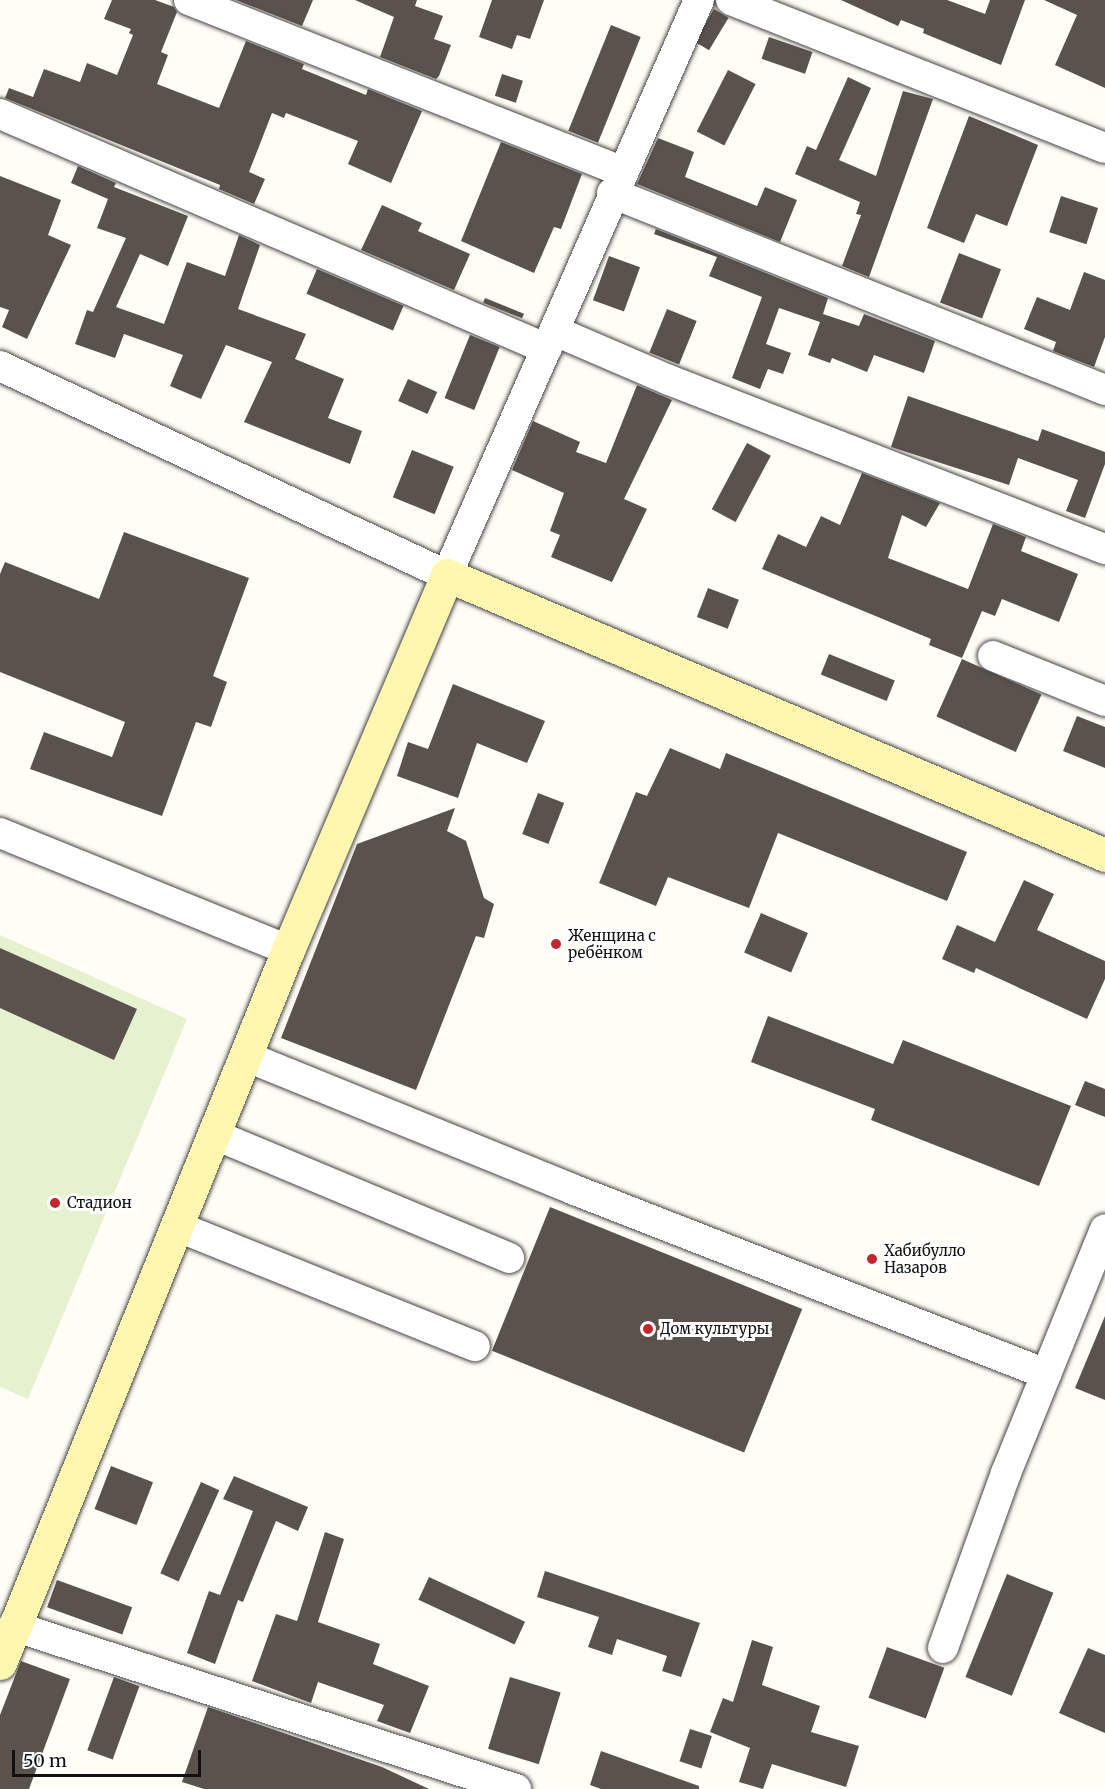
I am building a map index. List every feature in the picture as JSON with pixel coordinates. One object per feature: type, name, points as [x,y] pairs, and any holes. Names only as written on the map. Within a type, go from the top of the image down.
[{"type":"street","points":[[189,0],[1105,390]]},
{"type":"street","points":[[0,1663],[7,1624],[176,1226],[288,950],[617,182],[699,0]]},
{"type":"street","points":[[731,0],[1105,148]]},
{"type":"street","points":[[0,114],[551,340],[669,380],[1105,549]]},
{"type":"street","points":[[0,366],[447,575],[1104,850]]},
{"type":"street","points":[[993,656],[1105,701]]},
{"type":"street","points":[[0,833],[288,950]]},
{"type":"street","points":[[245,1056],[572,1189],[1046,1374]]},
{"type":"street","points":[[213,1134],[509,1258]]},
{"type":"street","points":[[176,1226],[476,1346]]},
{"type":"street","points":[[943,1648],[1046,1374],[1105,1229]]},
{"type":"street","points":[[7,1624],[516,1789]]},
{"type":"green space","name":"Стадион","points":[[0,935],[187,1019],[28,1399],[0,1387]]},
{"type":"building","points":[[112,0],[155,0],[174,7],[177,12],[161,52],[168,55],[157,84],[219,108],[246,41],[304,64],[302,69],[366,95],[368,89],[422,111],[391,183],[348,164],[358,141],[286,113],[284,118],[272,113],[249,172],[265,179],[254,204],[219,189],[220,185],[5,98],[9,88],[33,97],[44,69],[80,82],[87,63],[117,75],[133,35],[129,33],[131,29],[104,19]]},
{"type":"building","points":[[236,0],[313,0],[302,26]]},
{"type":"building","points":[[355,0],[417,0],[415,6],[443,16],[434,39],[451,45],[439,76],[436,79],[380,57],[394,17]]},
{"type":"building","points":[[492,0],[544,0],[530,39],[517,35],[512,49],[479,37]]},
{"type":"building","points":[[841,0],[947,0],[985,14],[990,0],[1025,0],[1001,65],[923,33],[924,29],[901,20],[898,26]]},
{"type":"building","points":[[1044,0],[1105,0],[1105,88],[1055,65],[1077,15]]},
{"type":"building","points":[[714,9],[729,18],[709,50],[694,42]]},
{"type":"building","points":[[611,25],[641,37],[598,143],[568,131]]},
{"type":"building","points":[[769,37],[812,52],[805,74],[762,59]]},
{"type":"building","points":[[728,70],[756,84],[724,146],[697,131]]},
{"type":"building","points":[[502,74],[523,81],[516,103],[495,96]]},
{"type":"building","points":[[848,77],[871,88],[839,160],[876,176],[903,91],[933,99],[869,277],[842,266],[861,215],[856,214],[860,202],[795,174],[807,146],[816,150]]},
{"type":"building","points":[[969,116],[1038,145],[1007,226],[976,214],[964,243],[927,228]]},
{"type":"building","points":[[658,138],[694,152],[685,177],[757,206],[765,187],[797,200],[780,242],[637,184]]},
{"type":"building","points":[[501,142],[582,174],[561,229],[554,227],[534,273],[461,241]]},
{"type":"building","points":[[78,166],[116,183],[114,187],[188,216],[168,266],[140,254],[116,307],[164,324],[187,262],[225,276],[239,235],[260,245],[238,309],[306,334],[295,359],[344,379],[328,418],[362,431],[350,464],[244,422],[272,362],[226,345],[201,399],[170,386],[183,355],[124,334],[115,358],[75,344],[87,310],[93,312],[126,238],[97,228],[108,199],[71,183]]},
{"type":"building","points":[[0,176],[61,200],[48,235],[71,245],[27,339],[2,327],[9,310],[0,307]]},
{"type":"building","points":[[1061,196],[1098,208],[1086,244],[1049,232]]},
{"type":"building","points":[[382,205],[422,223],[418,231],[470,254],[454,290],[361,250]]},
{"type":"building","points":[[656,229],[828,298],[823,314],[859,326],[864,314],[935,341],[924,373],[874,355],[867,372],[832,358],[830,363],[808,355],[820,322],[779,308],[766,344],[791,353],[783,374],[768,369],[760,389],[732,378],[762,297],[709,276],[717,257],[654,234]]},
{"type":"building","points":[[959,253],[1001,269],[982,319],[940,302]]},
{"type":"building","points":[[609,256],[640,267],[624,311],[593,300]]},
{"type":"building","points":[[317,269],[404,306],[393,331],[306,294]]},
{"type":"building","points":[[1084,272],[1105,280],[1105,337],[1094,367],[1053,351],[1056,342],[1024,329],[1037,297],[1070,310]]},
{"type":"building","points":[[485,298],[524,314],[522,318],[483,303]]},
{"type":"building","points":[[667,309],[697,321],[679,365],[649,353]]},
{"type":"building","points":[[470,335],[500,347],[474,410],[445,398]]},
{"type":"building","points":[[408,379],[437,392],[427,414],[398,401]]},
{"type":"building","points":[[637,385],[672,400],[624,499],[647,509],[612,582],[551,557],[560,535],[550,531],[564,493],[512,470],[533,421],[580,442],[576,452],[606,463]]},
{"type":"building","points":[[908,396],[1038,441],[1042,429],[1105,452],[1105,464],[1085,518],[1066,511],[1078,480],[1018,458],[1009,485],[891,447]]},
{"type":"building","points":[[747,443],[771,456],[736,522],[712,509]]},
{"type":"building","points":[[412,450],[454,467],[435,514],[393,497]]},
{"type":"building","points":[[862,473],[940,503],[926,527],[902,515],[888,558],[968,589],[993,524],[1026,537],[1021,551],[1078,574],[1059,622],[1002,599],[995,616],[982,611],[962,658],[929,645],[931,639],[762,569],[778,534],[806,547],[821,516],[840,525]]},
{"type":"building","points":[[124,532],[249,578],[213,676],[227,682],[211,727],[196,722],[162,816],[30,769],[44,732],[112,757],[125,722],[0,672],[0,574],[5,562],[99,599]]},
{"type":"building","points":[[708,588],[739,600],[728,629],[697,617]]},
{"type":"building","points":[[829,654],[895,681],[887,701],[821,674]]},
{"type":"building","points":[[962,659],[1041,694],[1016,752],[936,717]]},
{"type":"building","points":[[453,684],[545,721],[527,763],[477,743],[458,798],[397,776],[408,742],[428,749]]},
{"type":"building","points":[[1077,716],[1105,727],[1105,768],[1063,751]]},
{"type":"building","points":[[670,748],[720,769],[726,753],[967,852],[947,901],[778,833],[749,908],[668,877],[656,906],[599,883],[636,792],[647,796]]},
{"type":"building","points":[[538,793],[564,803],[548,844],[522,834]]},
{"type":"building","points":[[455,808],[447,831],[466,841],[484,898],[494,904],[484,938],[476,936],[416,1090],[281,1038],[357,844]]},
{"type":"building","points":[[1024,880],[1054,894],[1037,930],[1105,961],[1105,979],[1087,1019],[976,968],[974,973],[942,959],[957,925],[995,942]]},
{"type":"building","points":[[761,913],[808,933],[791,973],[744,953]]},
{"type":"building","points":[[0,948],[137,1009],[114,1060],[0,1008]]},
{"type":"building","points":[[768,1016],[893,1064],[903,1040],[1071,1106],[1039,1186],[871,1120],[875,1109],[751,1062]]},
{"type":"building","points":[[1085,1081],[1105,1089],[1105,1117],[1075,1105]]},
{"type":"building","name":"Дом культуры","points":[[550,1207],[802,1309],[744,1453],[492,1351]]},
{"type":"building","points":[[1105,1316],[1105,1400],[1075,1388]]},
{"type":"building","points":[[111,1466],[153,1482],[137,1525],[95,1509]]},
{"type":"building","points":[[234,1476],[308,1507],[298,1531],[276,1521],[243,1602],[238,1600],[215,1664],[187,1653],[209,1591],[220,1595],[253,1511],[223,1499]]},
{"type":"building","points":[[201,1482],[219,1490],[179,1581],[160,1573]]},
{"type":"building","points":[[325,1532],[344,1539],[318,1622],[380,1644],[373,1664],[429,1686],[410,1733],[377,1721],[384,1705],[318,1682],[311,1703],[252,1681],[276,1614],[297,1621]]},
{"type":"building","points":[[545,1571],[700,1623],[681,1677],[662,1671],[667,1656],[617,1639],[612,1655],[588,1647],[599,1617],[537,1597]]},
{"type":"building","points":[[1007,1574],[1053,1593],[1012,1696],[965,1677]]},
{"type":"building","points":[[429,1577],[525,1622],[515,1644],[418,1600]]},
{"type":"building","points":[[57,1580],[132,1607],[122,1635],[47,1607]]},
{"type":"building","points":[[752,1640],[773,1647],[762,1685],[820,1706],[811,1732],[859,1746],[846,1787],[772,1764],[763,1789],[739,1782],[750,1748],[710,1732],[723,1698],[733,1702]]},
{"type":"building","points":[[887,1647],[944,1668],[926,1719],[869,1698]]},
{"type":"building","points":[[1088,1648],[1105,1655],[1105,1733],[1059,1713]]},
{"type":"building","points":[[21,1661],[70,1679],[29,1789],[0,1789],[0,1715]]},
{"type":"building","points":[[114,1677],[139,1686],[113,1760],[87,1750]]},
{"type":"building","points":[[510,1677],[561,1692],[539,1764],[488,1749]]},
{"type":"building","points":[[208,1707],[382,1767],[429,1789],[204,1789],[182,1782]]},
{"type":"building","points":[[690,1729],[712,1736],[701,1768],[679,1761]]},
{"type":"building","points":[[601,1751],[699,1786],[699,1789],[601,1789],[590,1785]]},
{"type":"place","name":"Женщина с ребёнком","points":[[556,944]]},
{"type":"place","name":"Стадион","points":[[55,1203]]},
{"type":"place","name":"Хабибулло Назаров","points":[[872,1259]]},
{"type":"place","name":"Дом культуры","points":[[648,1329]]}]
